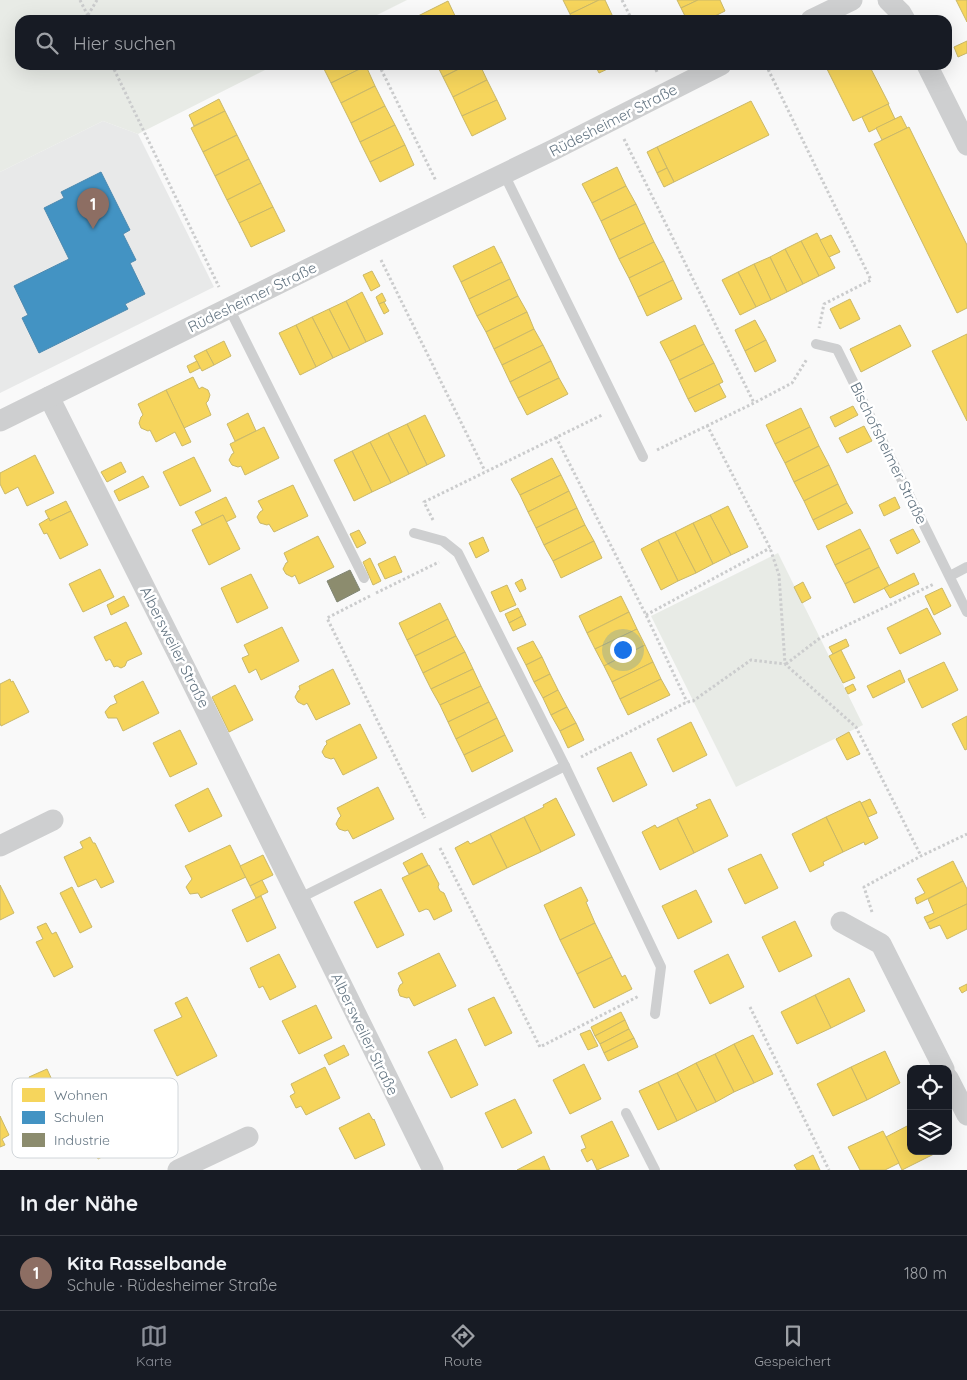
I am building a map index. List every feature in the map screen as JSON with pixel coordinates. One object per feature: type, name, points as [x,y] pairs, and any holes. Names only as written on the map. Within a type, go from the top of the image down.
[{"type":"street","points":[[821,15],[852,0]]},
{"type":"street","points":[[888,0],[903,15]]},
{"type":"street","name":"Rüdesheimer Straße","points":[[0,421],[712,70]]},
{"type":"street","points":[[930,70],[967,145]]},
{"type":"street","name":"Albersweiler Straße","points":[[49,397],[433,1170]]},
{"type":"street","points":[[0,846],[53,820]]},
{"type":"street","points":[[841,922],[881,944],[942,1065]]},
{"type":"street","points":[[952,1086],[967,1115]]},
{"type":"street","points":[[178,1170],[248,1137]]},
{"type":"lane","points":[[504,174],[644,457]]},
{"type":"lane","points":[[230,308],[364,578]]},
{"type":"lane","name":"Bischofsheimer Straße","points":[[816,344],[837,349],[967,612]]},
{"type":"lane","points":[[414,533],[443,541],[458,553],[565,766],[661,967],[655,1014]]},
{"type":"lane","points":[[950,576],[967,567]]},
{"type":"lane","points":[[298,899],[565,766]]},
{"type":"lane","points":[[626,1113],[655,1170]]},
{"type":"path","points":[[80,0],[88,15]]},
{"type":"path","points":[[88,15],[97,0]]},
{"type":"path","points":[[622,0],[630,15]]},
{"type":"path","points":[[114,70],[230,308]]},
{"type":"path","points":[[382,70],[437,181]]},
{"type":"path","points":[[644,457],[792,383],[816,344],[824,304],[871,280],[768,70]]},
{"type":"path","points":[[614,120],[754,403]]},
{"type":"path","points":[[371,238],[485,471]]},
{"type":"path","points":[[443,541],[424,502],[618,407]]},
{"type":"path","points":[[707,425],[770,548],[779,575],[785,664]]},
{"type":"path","points":[[556,437],[646,615],[687,702]]},
{"type":"path","points":[[646,615],[770,548]]},
{"type":"path","points":[[458,553],[327,618],[540,1047],[640,995],[658,995]]},
{"type":"path","points":[[785,664],[820,638],[950,576]]},
{"type":"path","points":[[565,766],[687,702],[693,701],[750,660],[785,664],[856,727],[921,856]]},
{"type":"path","points":[[881,944],[864,887],[967,834]]},
{"type":"path","points":[[750,1007],[829,1170]]},
{"type":"shaded area","points":[[0,0],[407,0],[377,15],[15,15],[15,70],[265,70],[138,134],[103,121],[0,172]]},
{"type":"shaded area","points":[[103,121],[138,134],[214,287],[0,393],[0,172]]},
{"type":"shaded area","points":[[778,553],[863,725],[736,787],[651,616]]},
{"type":"building: Wohnen","points":[[563,0],[599,0],[570,14]]},
{"type":"building: Wohnen","points":[[599,0],[605,0],[612,15],[570,15]]},
{"type":"building: Wohnen","points":[[677,0],[698,0],[681,8]]},
{"type":"building: Wohnen","points":[[698,0],[720,0],[725,11],[717,15],[684,15],[681,8]]},
{"type":"building: Wohnen","points":[[956,0],[967,0],[967,22]]},
{"type":"building: Wohnen","points":[[448,1],[455,15],[420,15]]},
{"type":"building: Wohnen","points":[[967,41],[967,53],[958,57],[954,47]]},
{"type":"building: Wohnen","points":[[324,70],[358,70],[331,83]]},
{"type":"building: Wohnen","points":[[358,70],[368,70],[375,86],[341,103],[331,83]]},
{"type":"building: Wohnen","points":[[440,70],[457,70],[443,77]]},
{"type":"building: Wohnen","points":[[457,70],[482,70],[487,80],[453,97],[443,77]]},
{"type":"building: Wohnen","points":[[828,70],[872,70],[889,104],[853,121]]},
{"type":"building: Wohnen","points":[[487,80],[497,100],[462,116],[453,97]]},
{"type":"building: Wohnen","points":[[375,86],[385,106],[351,123],[341,103]]},
{"type":"building: Wohnen","points":[[219,99],[225,111],[194,126],[189,115]]},
{"type":"building: Wohnen","points":[[497,100],[506,119],[472,136],[462,116]]},
{"type":"building: Wohnen","points":[[751,101],[769,135],[674,182],[657,147]]},
{"type":"building: Wohnen","points":[[888,104],[895,119],[869,132],[862,117]]},
{"type":"building: Wohnen","points":[[385,106],[395,125],[360,142],[351,123]]},
{"type":"building: Wohnen","points":[[225,111],[237,135],[203,152],[191,128]]},
{"type":"building: Wohnen","points":[[901,116],[907,128],[882,140],[876,128]]},
{"type":"building: Wohnen","points":[[395,125],[405,145],[370,162],[360,142]]},
{"type":"building: Wohnen","points":[[909,127],[967,245],[967,308],[957,313],[874,144]]},
{"type":"building: Wohnen","points":[[237,135],[249,159],[215,176],[203,152]]},
{"type":"building: Wohnen","points":[[405,145],[414,165],[380,182],[370,162]]},
{"type":"building: Wohnen","points":[[657,147],[667,168],[657,173],[647,152]]},
{"type":"building: Wohnen","points":[[249,159],[261,183],[227,200],[215,176]]},
{"type":"building: Wohnen","points":[[617,167],[626,186],[592,203],[582,184]]},
{"type":"building: Wohnen","points":[[667,168],[674,182],[664,187],[657,173]]},
{"type":"building: Wohnen","points":[[261,183],[273,207],[239,223],[227,200]]},
{"type":"building: Wohnen","points":[[626,186],[636,204],[601,221],[592,203]]},
{"type":"building: Wohnen","points":[[636,204],[645,223],[610,240],[601,221]]},
{"type":"building: Wohnen","points":[[273,207],[285,231],[251,247],[239,223]]},
{"type":"building: Wohnen","points":[[645,223],[654,242],[619,259],[610,240]]},
{"type":"building: Wohnen","points":[[817,233],[835,268],[819,276],[801,241]]},
{"type":"building: Wohnen","points":[[831,235],[840,252],[829,257],[820,240]]},
{"type":"building: Wohnen","points":[[801,241],[819,276],[803,284],[785,249]]},
{"type":"building: Wohnen","points":[[654,242],[664,261],[629,278],[619,259]]},
{"type":"building: Wohnen","points":[[494,246],[502,262],[461,282],[453,266]]},
{"type":"building: Wohnen","points":[[785,249],[803,284],[787,292],[770,257]]},
{"type":"building: Wohnen","points":[[770,257],[787,292],[771,300],[754,264]]},
{"type":"building: Wohnen","points":[[664,261],[673,280],[638,297],[629,278]]},
{"type":"building: Wohnen","points":[[502,262],[510,279],[469,299],[461,282]]},
{"type":"building: Wohnen","points":[[754,264],[771,300],[756,307],[738,272]]},
{"type":"building: Wohnen","points":[[372,271],[380,286],[371,291],[363,275]]},
{"type":"building: Wohnen","points":[[738,272],[756,307],[740,315],[722,280]]},
{"type":"building: Wohnen","points":[[510,279],[518,296],[477,316],[469,299]]},
{"type":"building: Wohnen","points":[[673,280],[682,299],[647,316],[638,297]]},
{"type":"building: Wohnen","points":[[362,292],[383,334],[366,342],[346,301]]},
{"type":"building: Wohnen","points":[[382,293],[386,301],[379,304],[376,297]]},
{"type":"building: Wohnen","points":[[518,296],[527,312],[486,332],[477,316]]},
{"type":"building: Wohnen","points":[[850,299],[860,319],[840,329],[830,309]]},
{"type":"building: Wohnen","points":[[346,301],[366,342],[350,350],[329,309]]},
{"type":"building: Wohnen","points":[[384,302],[389,311],[384,314],[379,304]]},
{"type":"building: Wohnen","points":[[329,309],[350,350],[333,358],[312,317]]},
{"type":"building: Wohnen","points":[[527,312],[534,329],[494,349],[486,332]]},
{"type":"building: Wohnen","points":[[312,317],[333,358],[316,367],[296,325]]},
{"type":"building: Wohnen","points":[[755,320],[766,340],[745,351],[735,330]]},
{"type":"building: Wohnen","points":[[296,325],[316,367],[300,375],[279,333]]},
{"type":"building: Wohnen","points":[[695,325],[704,344],[670,361],[660,342]]},
{"type":"building: Wohnen","points":[[900,325],[911,346],[861,372],[850,349]]},
{"type":"building: Wohnen","points":[[534,329],[543,345],[502,365],[494,349]]},
{"type":"building: Wohnen","points":[[967,334],[967,421],[932,351]]},
{"type":"building: Wohnen","points":[[766,340],[776,361],[755,372],[745,351]]},
{"type":"building: Wohnen","points":[[224,341],[231,356],[214,365],[206,350]]},
{"type":"building: Wohnen","points":[[704,344],[714,363],[679,380],[670,361]]},
{"type":"building: Wohnen","points":[[543,345],[551,361],[510,382],[502,365]]},
{"type":"building: Wohnen","points":[[206,350],[214,365],[202,371],[194,356]]},
{"type":"building: Wohnen","points":[[197,361],[200,368],[190,373],[187,366]]},
{"type":"building: Wohnen","points":[[551,361],[559,378],[518,398],[510,382]]},
{"type":"building: Wohnen","points":[[714,363],[723,382],[688,399],[679,380]]},
{"type":"building: Wohnen","points":[[193,377],[199,389],[202,387],[208,390],[210,395],[206,403],[211,415],[184,428],[166,390]]},
{"type":"building: Wohnen","points":[[559,378],[568,394],[527,415],[518,398]]},
{"type":"building: Wohnen","points":[[719,384],[726,397],[695,412],[688,399]]},
{"type":"building: Wohnen","points":[[166,390],[191,442],[182,446],[175,432],[156,442],[150,430],[141,428],[139,423],[143,415],[138,404]]},
{"type":"building: Wohnen","points":[[853,406],[858,415],[835,427],[830,417]]},
{"type":"building: Wohnen","points":[[801,408],[810,427],[775,444],[766,425]]},
{"type":"building: Wohnen","points":[[248,413],[256,431],[235,441],[227,424]]},
{"type":"building: Wohnen","points":[[425,415],[445,456],[427,465],[407,424]]},
{"type":"building: Wohnen","points":[[407,424],[427,465],[409,474],[388,433]]},
{"type":"building: Wohnen","points":[[864,426],[872,441],[847,453],[839,438]]},
{"type":"building: Wohnen","points":[[264,427],[279,458],[245,475],[241,466],[232,465],[229,460],[234,453],[230,444]]},
{"type":"building: Wohnen","points":[[810,427],[819,446],[785,463],[775,444]]},
{"type":"building: Wohnen","points":[[388,433],[409,474],[391,483],[370,442]]},
{"type":"building: Wohnen","points":[[370,442],[391,483],[372,492],[352,451]]},
{"type":"building: Wohnen","points":[[819,446],[829,465],[794,482],[785,463]]},
{"type":"building: Wohnen","points":[[352,451],[372,492],[354,501],[334,460]]},
{"type":"building: Wohnen","points":[[35,455],[54,493],[27,506],[18,487],[5,494],[0,484],[0,473]]},
{"type":"building: Wohnen","points":[[194,457],[211,491],[180,506],[163,472]]},
{"type":"building: Wohnen","points":[[552,458],[561,475],[520,495],[511,479]]},
{"type":"building: Wohnen","points":[[121,462],[126,472],[107,482],[101,472]]},
{"type":"building: Wohnen","points":[[829,465],[838,484],[804,501],[794,482]]},
{"type":"building: Wohnen","points":[[561,475],[569,491],[528,512],[520,495]]},
{"type":"building: Wohnen","points":[[143,476],[149,487],[119,501],[114,491]]},
{"type":"building: Wohnen","points":[[838,484],[847,503],[813,520],[804,501]]},
{"type":"building: Wohnen","points":[[293,485],[308,516],[274,532],[269,524],[260,523],[257,517],[263,510],[258,501]]},
{"type":"building: Wohnen","points":[[569,491],[577,508],[536,528],[528,512]]},
{"type":"building: Wohnen","points":[[226,497],[236,517],[226,522],[223,515],[202,525],[195,512]]},
{"type":"building: Wohnen","points":[[895,497],[900,508],[884,516],[879,505]]},
{"type":"building: Wohnen","points":[[66,501],[71,511],[50,521],[45,511]]},
{"type":"building: Wohnen","points":[[847,503],[853,513],[818,530],[813,520]]},
{"type":"building: Wohnen","points":[[728,506],[748,547],[731,555],[710,515]]},
{"type":"building: Wohnen","points":[[577,508],[585,525],[544,545],[536,528]]},
{"type":"building: Wohnen","points":[[71,511],[88,545],[60,559],[47,533],[44,534],[39,524],[49,518],[50,521]]},
{"type":"building: Wohnen","points":[[223,515],[240,549],[209,565],[192,530]]},
{"type":"building: Wohnen","points":[[710,515],[731,555],[713,564],[693,523]]},
{"type":"building: Wohnen","points":[[693,523],[713,564],[696,573],[675,532]]},
{"type":"building: Wohnen","points":[[585,525],[594,541],[553,561],[544,545]]},
{"type":"building: Wohnen","points":[[860,529],[870,548],[835,565],[826,546]]},
{"type":"building: Wohnen","points":[[913,529],[920,542],[897,554],[890,540]]},
{"type":"building: Wohnen","points":[[359,530],[366,543],[357,548],[350,534]]},
{"type":"building: Wohnen","points":[[675,532],[696,573],[678,581],[658,540]]},
{"type":"building: Wohnen","points":[[318,536],[334,567],[299,584],[295,575],[292,577],[286,574],[283,569],[288,562],[284,553]]},
{"type":"building: Wohnen","points":[[483,537],[489,551],[476,558],[469,543]]},
{"type":"building: Wohnen","points":[[658,540],[678,581],[661,590],[641,549]]},
{"type":"building: Wohnen","points":[[594,541],[602,558],[561,578],[553,561]]},
{"type":"building: Wohnen","points":[[870,548],[879,567],[845,584],[835,565]]},
{"type":"building: Wohnen","points":[[395,556],[402,572],[385,579],[378,564]]},
{"type":"building: Wohnen","points":[[370,558],[381,581],[373,585],[363,562]]},
{"type":"building: Wohnen","points":[[879,567],[889,586],[854,603],[845,584]]},
{"type":"building: Wohnen","points":[[100,569],[114,597],[83,612],[69,584]]},
{"type":"building: Wohnen","points":[[914,573],[919,584],[890,598],[884,588]]},
{"type":"building: Wohnen","points":[[251,574],[268,608],[237,623],[221,588]]},
{"type":"building: Wohnen","points":[[522,579],[526,589],[520,592],[515,583]]},
{"type":"building: Wohnen","points":[[803,582],[811,598],[802,603],[794,587]]},
{"type":"building: Wohnen","points":[[507,585],[516,605],[500,612],[491,592]]},
{"type":"building: Wohnen","points":[[942,588],[951,606],[934,615],[925,596]]},
{"type":"building: Wohnen","points":[[124,596],[129,606],[111,615],[107,605]]},
{"type":"building: Wohnen","points":[[621,596],[629,612],[587,633],[579,616]]},
{"type":"building: Wohnen","points":[[440,603],[448,619],[407,640],[399,623]]},
{"type":"building: Wohnen","points":[[518,608],[522,616],[509,623],[505,614]]},
{"type":"building: Wohnen","points":[[927,608],[941,634],[900,654],[887,628]]},
{"type":"building: Wohnen","points":[[629,612],[637,629],[595,649],[587,633]]},
{"type":"building: Wohnen","points":[[522,616],[526,625],[513,631],[509,623]]},
{"type":"building: Wohnen","points":[[448,619],[456,636],[415,656],[407,640]]},
{"type":"building: Wohnen","points":[[126,622],[142,654],[127,661],[125,666],[121,668],[114,667],[110,659],[106,661],[94,637]]},
{"type":"building: Wohnen","points":[[282,627],[299,661],[261,680],[256,669],[249,673],[242,658],[249,655],[244,645]]},
{"type":"building: Wohnen","points":[[637,629],[645,645],[604,666],[595,649]]},
{"type":"building: Wohnen","points":[[456,636],[465,652],[423,673],[415,656]]},
{"type":"building: Wohnen","points":[[846,639],[849,646],[833,654],[829,647]]},
{"type":"building: Wohnen","points":[[533,641],[542,657],[526,665],[517,648]]},
{"type":"building: Wohnen","points":[[645,645],[653,662],[612,682],[604,666]]},
{"type":"building: Wohnen","points":[[841,650],[855,678],[843,683],[829,656]]},
{"type":"building: Wohnen","points":[[465,652],[473,669],[431,689],[423,673]]},
{"type":"building: Wohnen","points":[[542,657],[550,674],[534,682],[526,665]]},
{"type":"building: Wohnen","points":[[653,662],[661,679],[620,699],[612,682]]},
{"type":"building: Wohnen","points":[[944,662],[958,690],[922,708],[908,679]]},
{"type":"building: Wohnen","points":[[333,669],[350,704],[316,720],[307,703],[304,705],[298,702],[295,697],[300,690],[299,686]]},
{"type":"building: Wohnen","points":[[473,669],[481,686],[440,705],[431,689]]},
{"type":"building: Wohnen","points":[[900,670],[905,682],[873,698],[867,686]]},
{"type":"building: Wohnen","points":[[550,674],[558,690],[543,698],[534,682]]},
{"type":"building: Wohnen","points":[[10,679],[11,682],[13,681],[29,712],[1,726],[0,684]]},
{"type":"building: Wohnen","points":[[661,679],[670,695],[628,715],[620,699]]},
{"type":"building: Wohnen","points":[[143,681],[159,713],[123,731],[117,718],[108,718],[105,712],[110,706],[117,703],[114,696]]},
{"type":"building: Wohnen","points":[[853,684],[856,690],[848,694],[845,688]]},
{"type":"building: Wohnen","points":[[235,685],[253,720],[229,732],[212,697]]},
{"type":"building: Wohnen","points":[[481,686],[489,702],[448,722],[440,705]]},
{"type":"building: Wohnen","points":[[558,690],[567,707],[551,715],[543,698]]},
{"type":"building: Wohnen","points":[[489,702],[497,718],[456,739],[448,722]]},
{"type":"building: Wohnen","points":[[567,707],[576,723],[560,731],[551,715]]},
{"type":"building: Wohnen","points":[[967,716],[967,749],[965,750],[952,724]]},
{"type":"building: Wohnen","points":[[497,718],[505,735],[464,755],[456,739]]},
{"type":"building: Wohnen","points":[[691,722],[707,755],[673,772],[657,739]]},
{"type":"building: Wohnen","points":[[576,723],[584,740],[568,748],[560,731]]},
{"type":"building: Wohnen","points":[[360,724],[377,758],[343,775],[334,758],[325,757],[322,752],[327,744],[326,741]]},
{"type":"building: Wohnen","points":[[180,730],[197,764],[170,777],[153,743]]},
{"type":"building: Wohnen","points":[[849,732],[860,754],[847,760],[836,739]]},
{"type":"building: Wohnen","points":[[505,735],[513,751],[472,772],[464,755]]},
{"type":"building: Wohnen","points":[[631,752],[647,785],[613,802],[597,768]]},
{"type":"building: Wohnen","points":[[378,787],[394,819],[353,839],[348,830],[339,829],[336,824],[341,816],[337,808]]},
{"type":"building: Wohnen","points":[[208,788],[222,816],[189,832],[175,805]]},
{"type":"building: Wohnen","points":[[556,798],[575,835],[541,852],[524,817],[544,807],[543,805]]},
{"type":"building: Wohnen","points":[[710,799],[728,836],[694,853],[677,818],[698,808],[696,805]]},
{"type":"building: Wohnen","points":[[870,799],[877,813],[868,817],[861,803]]},
{"type":"building: Wohnen","points":[[860,801],[878,838],[865,845],[864,842],[843,852],[826,817]]},
{"type":"building: Wohnen","points":[[524,817],[541,852],[507,868],[490,834]]},
{"type":"building: Wohnen","points":[[826,817],[843,852],[823,862],[824,865],[810,872],[792,834]]},
{"type":"building: Wohnen","points":[[677,818],[694,853],[660,870],[642,832],[655,825],[657,828]]},
{"type":"building: Wohnen","points":[[490,834],[507,868],[473,885],[455,848],[468,841],[470,844]]},
{"type":"building: Wohnen","points":[[90,837],[93,843],[95,843],[114,882],[101,888],[96,879],[78,887],[64,857],[83,848],[80,842]]},
{"type":"building: Wohnen","points":[[230,845],[246,877],[201,898],[198,893],[190,894],[186,887],[192,879],[185,866]]},
{"type":"building: Wohnen","points":[[422,853],[428,865],[409,874],[403,863]]},
{"type":"building: Wohnen","points":[[761,854],[778,888],[745,904],[728,869]]},
{"type":"building: Wohnen","points":[[263,855],[273,875],[250,886],[240,866]]},
{"type":"building: Wohnen","points":[[953,861],[963,881],[917,904],[915,898],[925,893],[917,879]]},
{"type":"building: Wohnen","points":[[429,865],[439,884],[440,891],[444,893],[452,911],[434,920],[429,910],[426,909],[419,912],[402,878]]},
{"type":"building: Wohnen","points":[[262,880],[268,892],[256,898],[250,886]]},
{"type":"building: Wohnen","points":[[963,881],[967,889],[967,904],[927,923],[924,917],[934,913],[928,899]]},
{"type":"building: Wohnen","points":[[0,885],[14,913],[0,920]]},
{"type":"building: Wohnen","points":[[72,887],[92,927],[80,933],[60,893]]},
{"type":"building: Wohnen","points":[[581,887],[595,923],[560,940],[544,905]]},
{"type":"building: Wohnen","points":[[381,889],[404,935],[377,948],[354,902]]},
{"type":"building: Wohnen","points":[[696,890],[712,922],[678,939],[662,906]]},
{"type":"building: Wohnen","points":[[261,896],[276,928],[247,942],[232,910]]},
{"type":"building: Wohnen","points":[[967,904],[967,929],[947,939],[940,925],[930,929],[927,923]]},
{"type":"building: Wohnen","points":[[795,921],[812,956],[779,972],[762,937]]},
{"type":"building: Wohnen","points":[[46,923],[52,934],[56,932],[73,967],[54,977],[36,942],[43,939],[37,927]]},
{"type":"building: Wohnen","points":[[595,923],[612,957],[577,974],[560,940]]},
{"type":"building: Wohnen","points":[[439,953],[456,986],[414,1006],[409,997],[400,996],[398,990],[403,983],[398,973]]},
{"type":"building: Wohnen","points":[[279,954],[296,987],[270,1000],[263,986],[259,988],[250,968]]},
{"type":"building: Wohnen","points":[[728,954],[744,987],[710,1004],[694,971]]},
{"type":"building: Wohnen","points":[[612,957],[622,977],[625,975],[632,989],[594,1008],[577,974]]},
{"type":"building: Wohnen","points":[[849,978],[865,1011],[831,1028],[815,995]]},
{"type":"building: Wohnen","points":[[967,984],[967,990],[962,993],[959,988]]},
{"type":"building: Wohnen","points":[[815,995],[831,1028],[797,1044],[781,1012]]},
{"type":"building: Wohnen","points":[[187,997],[217,1056],[177,1076],[154,1030],[182,1017],[175,1003]]},
{"type":"building: Wohnen","points":[[494,997],[512,1033],[485,1046],[468,1009]]},
{"type":"building: Wohnen","points":[[316,1005],[332,1038],[299,1054],[282,1021]]},
{"type":"building: Wohnen","points":[[621,1012],[625,1020],[595,1036],[591,1027]]},
{"type":"building: Wohnen","points":[[625,1020],[629,1029],[600,1044],[595,1036]]},
{"type":"building: Wohnen","points":[[629,1029],[634,1038],[604,1053],[600,1044]]},
{"type":"building: Wohnen","points":[[590,1030],[598,1046],[588,1050],[580,1034]]},
{"type":"building: Wohnen","points":[[753,1035],[773,1074],[754,1083],[734,1044]]},
{"type":"building: Wohnen","points":[[634,1038],[638,1047],[608,1061],[604,1053]]},
{"type":"building: Wohnen","points":[[456,1039],[478,1085],[451,1098],[428,1052]]},
{"type":"building: Wohnen","points":[[734,1044],[754,1083],[734,1092],[715,1054]]},
{"type":"building: Wohnen","points":[[344,1045],[349,1055],[329,1065],[324,1055]]},
{"type":"building: Wohnen","points":[[885,1051],[900,1083],[867,1100],[851,1067]]},
{"type":"building: Wohnen","points":[[715,1054],[734,1092],[716,1102],[696,1063]]},
{"type":"building: Wohnen","points":[[696,1063],[716,1102],[697,1111],[677,1073]]},
{"type":"building: Wohnen","points":[[584,1064],[601,1099],[570,1114],[553,1080]]},
{"type":"building: Wohnen","points":[[325,1067],[340,1098],[306,1115],[301,1106],[296,1108],[290,1096],[295,1093],[291,1084]]},
{"type":"building: Wohnen","points":[[851,1067],[867,1100],[833,1116],[817,1084]]},
{"type":"building: Wohnen","points":[[47,1069],[51,1078],[30,1078]]},
{"type":"building: Wohnen","points":[[677,1073],[697,1111],[677,1121],[658,1082]]},
{"type":"building: Wohnen","points":[[658,1082],[677,1121],[658,1130],[639,1091]]},
{"type":"building: Wohnen","points":[[515,1099],[532,1133],[502,1148],[485,1113]]},
{"type":"building: Wohnen","points":[[369,1113],[374,1119],[385,1145],[355,1159],[339,1128]]},
{"type":"building: Wohnen","points":[[0,1116],[9,1135],[2,1139],[5,1145],[0,1147]]},
{"type":"building: Wohnen","points":[[612,1121],[629,1156],[597,1170],[592,1159],[587,1162],[581,1150],[586,1148],[581,1136]]},
{"type":"building: Wohnen","points":[[907,1126],[907,1155],[932,1155],[902,1170],[886,1137]]},
{"type":"building: Wohnen","points":[[883,1131],[899,1163],[885,1170],[860,1170],[848,1147]]},
{"type":"building: Wohnen","points":[[813,1155],[820,1170],[797,1170],[794,1165]]},
{"type":"building: Wohnen","points":[[544,1156],[550,1170],[517,1170]]},
{"type":"building: Schulen","points":[[101,172],[130,230],[123,234],[136,260],[130,263],[145,294],[125,304],[128,309],[39,353],[22,318],[28,315],[14,286],[69,259],[44,208],[64,198],[61,192]]},
{"type":"building: Industrie","points":[[350,570],[360,590],[337,602],[327,581]]},
{"type":"place","name":"Kita Rasselbande","points":[[93,229]]}]
